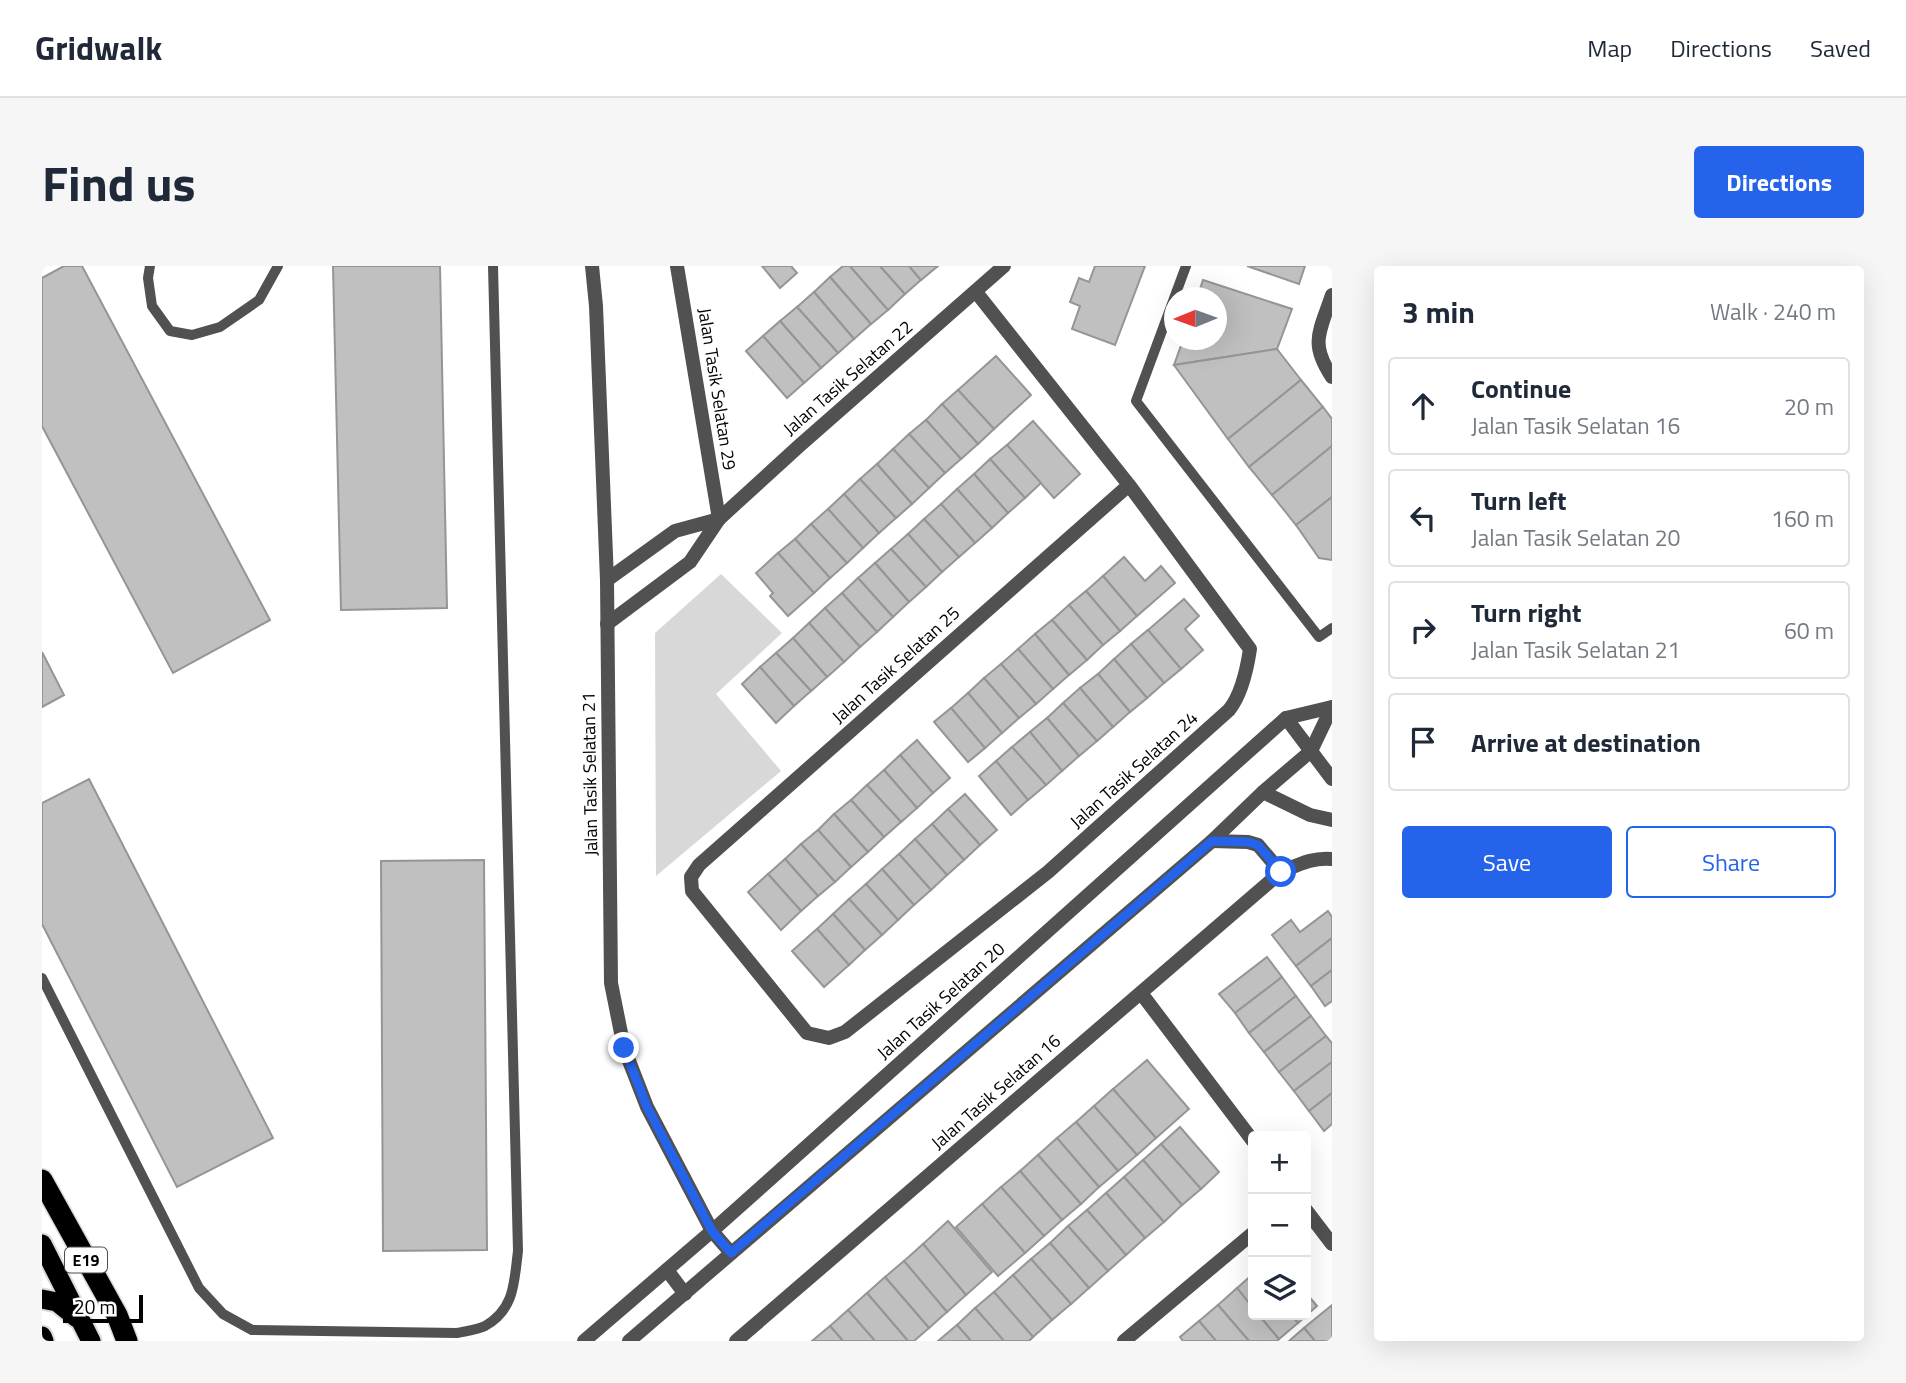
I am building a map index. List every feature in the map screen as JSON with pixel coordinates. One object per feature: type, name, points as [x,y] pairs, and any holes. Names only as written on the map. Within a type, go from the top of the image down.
[{"type":"highway","name":"E19","points":[[42,1181],[117,1315],[127,1341]]},
{"type":"highway","points":[[42,1244],[91,1341]]},
{"type":"highway","points":[[42,1299],[57,1302],[80,1320]]},
{"type":"highway","points":[[42,1336],[44,1341]]},
{"type":"street","name":"Jalan Tasik Selatan 21","points":[[592,266],[607,580],[611,983],[624,1048],[647,1107],[712,1231],[731,1253]]},
{"type":"street","name":"Jalan Tasik Selatan 29","points":[[677,266],[719,519]]},
{"type":"street","name":"Jalan Tasik Selatan 22","points":[[607,624],[690,562],[719,519],[1004,266]]},
{"type":"street","name":"Jalan Tasik Selatan 24","points":[[691,877],[692,891],[807,1033],[829,1038],[845,1032],[1048,872],[1236,701],[1250,649],[1129,485],[976,292]]},
{"type":"street","points":[[1332,295],[1318,337],[1320,360],[1332,377]]},
{"type":"street","name":"Jalan Tasik Selatan 25","points":[[691,877],[699,865],[1129,485]]},
{"type":"street","name":"Jalan Tasik Selatan 22","points":[[607,580],[675,531],[719,519]]},
{"type":"street","name":"Jalan Tasik Selatan 20","points":[[584,1341],[712,1231],[1286,718],[1332,707]]},
{"type":"street","name":"Jalan Tasik Selatan 20","points":[[629,1341],[1212,841],[1311,751],[1332,707]]},
{"type":"street","points":[[1286,718],[1332,779]]},
{"type":"street","points":[[1263,792],[1310,815],[1332,820]]},
{"type":"street","points":[[1212,841],[1248,842],[1258,845],[1281,872]]},
{"type":"street","name":"Jalan Tasik Selatan 16","points":[[736,1341],[1281,872],[1306,861],[1332,859]]},
{"type":"street","points":[[1142,993],[1248,1134]]},
{"type":"street","points":[[1311,1217],[1332,1244]]},
{"type":"street","points":[[1124,1341],[1248,1237]]},
{"type":"street","points":[[667,1270],[685,1294]]},
{"type":"lane","points":[[150,266],[148,278],[152,306],[170,331],[192,335],[220,327],[259,300],[278,266]]},
{"type":"lane","points":[[42,978],[199,1288],[223,1314],[252,1329],[457,1333],[483,1327],[502,1312],[513,1295],[519,1251],[493,266]]},
{"type":"lane","points":[[1186,266],[1136,401],[1319,637],[1332,628]]},
{"type":"shaded area","points":[[721,574],[782,633],[716,694],[781,771],[656,876],[655,633]]},
{"type":"building","points":[[64,266],[82,266],[270,620],[173,673],[42,426],[42,278]]},
{"type":"building","points":[[333,266],[440,266],[447,608],[341,610]]},
{"type":"building","points":[[762,266],[791,266],[797,273],[780,288]]},
{"type":"building","points":[[843,266],[850,266],[888,310],[871,324],[830,277]]},
{"type":"building","points":[[850,266],[880,266],[905,294],[888,310]]},
{"type":"building","points":[[880,266],[909,266],[921,280],[905,294]]},
{"type":"building","points":[[909,266],[938,266],[921,280]]},
{"type":"building","points":[[1095,266],[1145,266],[1115,345],[1072,329],[1080,306],[1070,302],[1079,278],[1089,282]]},
{"type":"building","points":[[1247,266],[1305,266],[1299,284]]},
{"type":"building","points":[[830,277],[871,324],[854,339],[814,292]]},
{"type":"building","points":[[1203,280],[1224,287],[1201,287]]},
{"type":"building","points":[[1227,288],[1292,309],[1277,349],[1174,365],[1179,350],[1227,350]]},
{"type":"building","points":[[814,292],[854,339],[838,353],[797,307]]},
{"type":"building","points":[[797,307],[838,353],[821,368],[780,321]]},
{"type":"building","points":[[780,321],[821,368],[804,383],[763,336]]},
{"type":"building","points":[[763,336],[804,383],[787,398],[746,351]]},
{"type":"building","points":[[1277,349],[1301,380],[1228,439],[1174,365]]},
{"type":"building","points":[[996,356],[1031,395],[994,429],[958,390]]},
{"type":"building","points":[[1301,380],[1323,407],[1249,467],[1228,439]]},
{"type":"building","points":[[958,390],[994,429],[978,444],[942,404]]},
{"type":"building","points":[[942,404],[978,444],[961,459],[926,420]]},
{"type":"building","points":[[1323,407],[1332,419],[1332,446],[1272,495],[1249,467]]},
{"type":"building","points":[[926,420],[961,459],[945,473],[909,434]]},
{"type":"building","points":[[1033,421],[1080,474],[1054,498],[1007,445]]},
{"type":"building","points":[[909,434],[945,473],[929,488],[893,449]]},
{"type":"building","points":[[1007,445],[1041,483],[1025,498],[990,459]]},
{"type":"building","points":[[1332,446],[1332,497],[1296,525],[1272,495]]},
{"type":"building","points":[[893,449],[929,488],[912,504],[877,464]]},
{"type":"building","points":[[990,459],[1025,498],[1008,513],[974,474]]},
{"type":"building","points":[[877,464],[912,504],[896,518],[860,479]]},
{"type":"building","points":[[974,474],[1008,513],[992,528],[957,489]]},
{"type":"building","points":[[860,479],[896,518],[879,533],[844,494]]},
{"type":"building","points":[[957,489],[992,528],[975,543],[941,504]]},
{"type":"building","points":[[844,494],[879,533],[863,548],[828,509]]},
{"type":"building","points":[[1332,497],[1332,560],[1319,558],[1296,525]]},
{"type":"building","points":[[941,504],[975,543],[959,557],[924,519]]},
{"type":"building","points":[[828,509],[863,548],[847,563],[811,524]]},
{"type":"building","points":[[924,519],[959,557],[942,572],[908,534]]},
{"type":"building","points":[[811,524],[847,563],[830,578],[795,539]]},
{"type":"building","points":[[908,534],[942,572],[926,587],[891,549]]},
{"type":"building","points":[[795,539],[830,578],[814,593],[778,553]]},
{"type":"building","points":[[891,549],[926,587],[909,602],[875,563]]},
{"type":"building","points":[[778,553],[814,593],[788,616],[770,596],[773,593],[756,573]]},
{"type":"building","points":[[1124,557],[1145,581],[1161,566],[1175,583],[1137,616],[1103,576]]},
{"type":"building","points":[[875,563],[909,602],[893,617],[858,578]]},
{"type":"building","points":[[1103,576],[1137,616],[1120,631],[1086,591]]},
{"type":"building","points":[[858,578],[893,617],[877,632],[842,593]]},
{"type":"building","points":[[1086,591],[1120,631],[1103,645],[1069,605]]},
{"type":"building","points":[[842,593],[877,632],[860,647],[825,608]]},
{"type":"building","points":[[1184,599],[1199,616],[1185,629],[1203,650],[1181,669],[1148,630]]},
{"type":"building","points":[[1069,605],[1103,645],[1087,660],[1052,620]]},
{"type":"building","points":[[825,608],[860,647],[844,662],[809,623]]},
{"type":"building","points":[[1052,620],[1087,660],[1069,675],[1035,634]]},
{"type":"building","points":[[809,623],[844,662],[827,677],[793,638]]},
{"type":"building","points":[[1148,630],[1181,669],[1164,683],[1131,644]]},
{"type":"building","points":[[1035,634],[1069,675],[1053,689],[1018,649]]},
{"type":"building","points":[[793,638],[827,677],[811,691],[776,653]]},
{"type":"building","points":[[1131,644],[1164,683],[1147,698],[1114,659]]},
{"type":"building","points":[[1018,649],[1053,689],[1036,704],[1001,664]]},
{"type":"building","points":[[42,652],[64,695],[42,707]]},
{"type":"building","points":[[776,653],[811,691],[794,706],[760,667]]},
{"type":"building","points":[[1114,659],[1147,698],[1130,712],[1098,674]]},
{"type":"building","points":[[1001,664],[1036,704],[1019,718],[984,678]]},
{"type":"building","points":[[760,667],[794,706],[776,723],[742,684]]},
{"type":"building","points":[[1098,674],[1130,712],[1113,727],[1080,688]]},
{"type":"building","points":[[984,678],[1019,718],[1002,733],[968,693]]},
{"type":"building","points":[[1080,688],[1113,727],[1097,741],[1063,703]]},
{"type":"building","points":[[968,693],[1002,733],[985,748],[951,708]]},
{"type":"building","points":[[1063,703],[1097,741],[1079,756],[1047,718]]},
{"type":"building","points":[[951,708],[985,748],[968,762],[934,722]]},
{"type":"building","points":[[1047,718],[1079,756],[1062,771],[1030,732]]},
{"type":"building","points":[[1030,732],[1062,771],[1046,785],[1012,747]]},
{"type":"building","points":[[917,740],[950,778],[933,793],[900,755]]},
{"type":"building","points":[[1012,747],[1046,785],[1028,800],[996,761]]},
{"type":"building","points":[[900,755],[933,793],[917,808],[884,770]]},
{"type":"building","points":[[996,761],[1028,800],[1011,815],[979,776]]},
{"type":"building","points":[[884,770],[917,808],[901,822],[867,785]]},
{"type":"building","points":[[89,779],[273,1138],[177,1187],[42,924],[42,803]]},
{"type":"building","points":[[867,785],[901,822],[884,837],[851,800]]},
{"type":"building","points":[[965,794],[997,830],[980,845],[948,809]]},
{"type":"building","points":[[851,800],[884,837],[868,852],[834,814]]},
{"type":"building","points":[[948,809],[980,845],[964,860],[932,824]]},
{"type":"building","points":[[834,814],[868,852],[851,867],[818,830]]},
{"type":"building","points":[[932,824],[964,860],[947,875],[915,839]]},
{"type":"building","points":[[818,830],[851,867],[835,882],[801,844]]},
{"type":"building","points":[[915,839],[947,875],[931,890],[899,854]]},
{"type":"building","points":[[801,844],[835,882],[818,896],[785,859]]},
{"type":"building","points":[[899,854],[931,890],[914,905],[882,869]]},
{"type":"building","points":[[785,859],[818,896],[801,911],[768,874]]},
{"type":"building","points":[[484,860],[487,1250],[383,1251],[381,861]]},
{"type":"building","points":[[882,869],[914,905],[898,920],[866,884]]},
{"type":"building","points":[[768,874],[801,911],[781,930],[748,892]]},
{"type":"building","points":[[866,884],[898,920],[882,935],[849,899]]},
{"type":"building","points":[[849,899],[882,935],[865,950],[833,914]]},
{"type":"building","points":[[1328,911],[1332,917],[1332,938],[1296,966],[1272,935],[1291,920],[1300,932]]},
{"type":"building","points":[[833,914],[865,950],[849,965],[817,929]]},
{"type":"building","points":[[817,929],[849,965],[824,987],[792,951]]},
{"type":"building","points":[[1332,938],[1332,970],[1311,986],[1296,966]]},
{"type":"building","points":[[1267,957],[1282,977],[1235,1013],[1219,994]]},
{"type":"building","points":[[1332,970],[1332,1001],[1325,1006],[1311,986]]},
{"type":"building","points":[[1282,977],[1296,996],[1249,1033],[1235,1013]]},
{"type":"building","points":[[1296,996],[1311,1016],[1264,1052],[1249,1033]]},
{"type":"building","points":[[1311,1016],[1326,1036],[1279,1072],[1264,1052]]},
{"type":"building","points":[[1326,1036],[1332,1043],[1332,1062],[1294,1091],[1279,1072]]},
{"type":"building","points":[[1147,1060],[1189,1109],[1156,1138],[1113,1089]]},
{"type":"building","points":[[1332,1062],[1332,1093],[1309,1111],[1294,1091]]},
{"type":"building","points":[[1113,1089],[1156,1138],[1137,1155],[1094,1106]]},
{"type":"building","points":[[1332,1093],[1332,1124],[1324,1131],[1309,1111]]},
{"type":"building","points":[[1094,1106],[1137,1155],[1118,1171],[1076,1122]]},
{"type":"building","points":[[1076,1122],[1118,1171],[1099,1187],[1057,1138]]},
{"type":"building","points":[[1180,1127],[1219,1172],[1201,1189],[1161,1144]]},
{"type":"building","points":[[1057,1138],[1099,1187],[1081,1204],[1038,1155]]},
{"type":"building","points":[[1161,1144],[1201,1189],[1182,1205],[1143,1160]]},
{"type":"building","points":[[1038,1155],[1081,1204],[1062,1220],[1020,1171]]},
{"type":"building","points":[[1143,1160],[1182,1205],[1164,1222],[1124,1177]]},
{"type":"building","points":[[1020,1171],[1062,1220],[1044,1236],[1001,1187]]},
{"type":"building","points":[[1124,1177],[1164,1222],[1145,1238],[1106,1193]]},
{"type":"building","points":[[1001,1187],[1044,1236],[1025,1253],[982,1204]]},
{"type":"building","points":[[1106,1193],[1145,1238],[1126,1255],[1087,1210]]},
{"type":"building","points":[[982,1204],[1025,1253],[998,1276],[956,1227]]},
{"type":"building","points":[[1087,1210],[1126,1255],[1108,1271],[1068,1226]]},
{"type":"building","points":[[948,1221],[992,1272],[966,1295],[923,1244]]},
{"type":"building","points":[[1068,1226],[1108,1271],[1089,1288],[1050,1243]]},
{"type":"building","points":[[1050,1243],[1089,1288],[1071,1304],[1031,1259]]},
{"type":"building","points":[[923,1244],[966,1295],[947,1312],[904,1261]]},
{"type":"building","points":[[1031,1259],[1071,1304],[1052,1320],[1013,1275]]},
{"type":"building","points":[[904,1261],[947,1312],[929,1328],[885,1277]]},
{"type":"building","points":[[1013,1275],[1052,1320],[1033,1337],[994,1292]]},
{"type":"building","points":[[885,1277],[929,1328],[914,1341],[908,1341],[867,1293]]},
{"type":"building","points":[[1248,1278],[1248,1302],[1237,1288]]},
{"type":"building","points":[[1237,1288],[1248,1302],[1248,1320],[1263,1320],[1279,1339],[1249,1341],[1218,1305]]},
{"type":"building","points":[[994,1292],[1033,1337],[1029,1341],[1004,1341],[975,1308]]},
{"type":"building","points":[[867,1293],[908,1341],[875,1341],[848,1310]]},
{"type":"building","points":[[1311,1299],[1317,1306],[1311,1311]]},
{"type":"building","points":[[1218,1305],[1249,1341],[1216,1341],[1199,1321]]},
{"type":"building","points":[[1332,1305],[1332,1341],[1315,1341],[1304,1328]]},
{"type":"building","points":[[975,1308],[1004,1341],[971,1341],[957,1325]]},
{"type":"building","points":[[848,1310],[875,1341],[843,1341],[830,1326]]},
{"type":"building","points":[[1263,1320],[1295,1320],[1298,1323],[1279,1339]]},
{"type":"building","points":[[1199,1321],[1216,1341],[1183,1341],[1180,1337]]},
{"type":"building","points":[[957,1325],[971,1341],[938,1341]]},
{"type":"building","points":[[830,1326],[843,1341],[812,1341]]},
{"type":"building","points":[[1304,1328],[1315,1341],[1289,1341]]},
{"type":"route","points":[[624,1048],[647,1107],[712,1231],[731,1253],[1212,841],[1248,842],[1258,845],[1281,872]]}]
